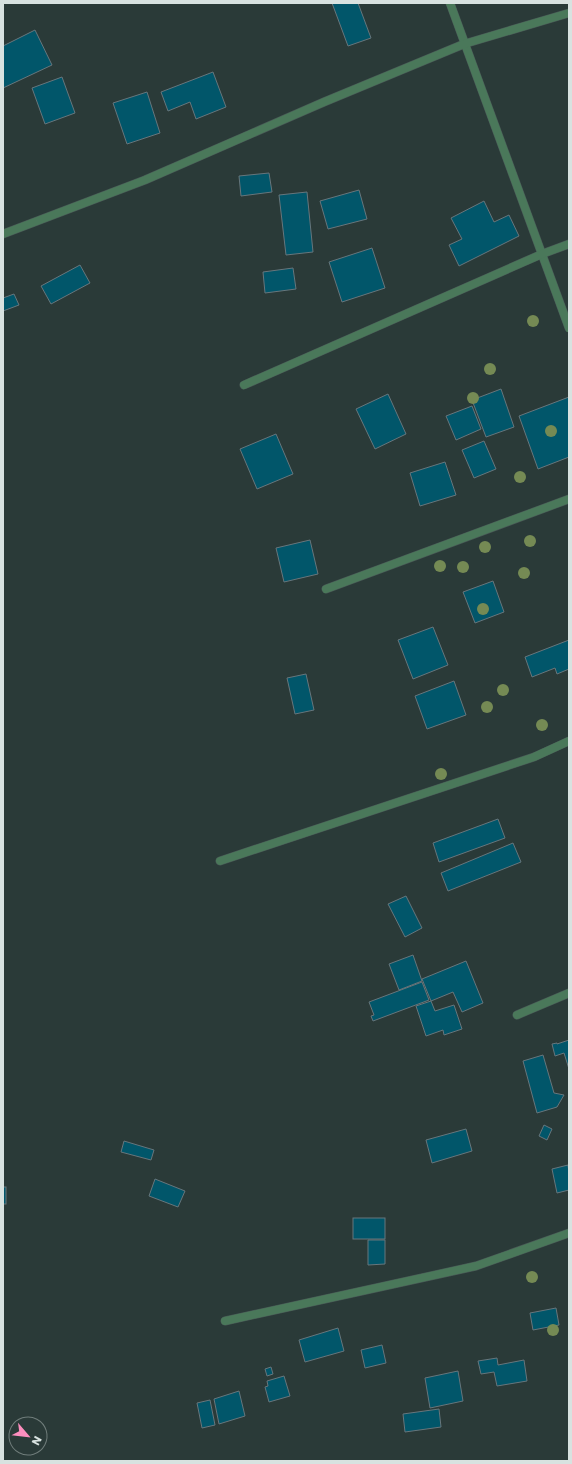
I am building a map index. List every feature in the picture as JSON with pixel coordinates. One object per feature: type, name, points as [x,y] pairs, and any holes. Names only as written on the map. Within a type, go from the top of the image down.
[{"type":"street","points":[[450,3],[569,328]]},
{"type":"street","points":[[3,234],[145,180],[324,102],[464,44],[569,13]]},
{"type":"street","points":[[244,385],[542,254],[569,244]]},
{"type":"street","points":[[326,589],[569,499]]},
{"type":"street","points":[[220,861],[534,757],[569,741]]},
{"type":"street","points":[[517,1015],[569,993]]},
{"type":"street","points":[[225,1322],[476,1266],[569,1233]]},
{"type":"building","points":[[332,3],[358,3],[371,38],[348,46]]},
{"type":"building","points":[[35,30],[52,65],[3,88],[3,46]]},
{"type":"building","points":[[213,72],[226,107],[196,119],[190,102],[168,111],[161,92]]},
{"type":"building","points":[[62,77],[75,113],[45,124],[32,88]]},
{"type":"building","points":[[147,92],[160,133],[127,144],[113,103]]},
{"type":"building","points":[[269,173],[272,192],[241,196],[239,176]]},
{"type":"building","points":[[359,190],[367,219],[328,229],[320,201]]},
{"type":"building","points":[[307,192],[313,252],[286,255],[279,195]]},
{"type":"building","points":[[484,201],[494,222],[509,215],[519,236],[459,266],[449,245],[462,239],[451,218]]},
{"type":"building","points":[[372,248],[385,288],[342,302],[329,262]]},
{"type":"building","points":[[80,265],[90,283],[51,304],[41,286]]},
{"type":"building","points":[[293,268],[296,289],[265,293],[263,272]]},
{"type":"building","points":[[14,294],[19,305],[3,311],[3,298]]},
{"type":"building","points":[[501,389],[514,427],[486,437],[472,400]]},
{"type":"building","points":[[388,394],[406,434],[375,449],[356,409]]},
{"type":"building","points":[[569,397],[569,457],[538,469],[519,416]]},
{"type":"building","points":[[472,406],[481,429],[456,440],[446,416]]},
{"type":"building","points":[[276,434],[293,474],[257,489],[240,449]]},
{"type":"building","points":[[484,441],[496,469],[474,478],[462,450]]},
{"type":"building","points":[[445,462],[456,495],[420,506],[410,473]]},
{"type":"building","points":[[310,540],[318,574],[284,582],[276,548]]},
{"type":"building","points":[[493,581],[504,612],[475,623],[463,592]]},
{"type":"building","points":[[433,627],[448,665],[413,679],[398,640]]},
{"type":"building","points":[[569,640],[569,669],[557,674],[555,668],[532,677],[525,657]]},
{"type":"building","points":[[306,674],[314,710],[295,714],[287,678]]},
{"type":"building","points":[[454,681],[466,715],[427,729],[415,696]]},
{"type":"building","points":[[498,819],[505,838],[439,862],[433,843]]},
{"type":"building","points":[[513,843],[521,862],[448,891],[441,873]]},
{"type":"building","points":[[406,896],[422,928],[405,937],[388,904]]},
{"type":"building","points":[[413,955],[422,981],[399,990],[389,964]]},
{"type":"building","points":[[466,961],[483,1003],[462,1012],[453,992],[431,1001],[422,979]]},
{"type":"building","points":[[422,982],[429,1000],[373,1021],[371,1016],[374,1015],[369,1002]]},
{"type":"building","points":[[431,1001],[435,1011],[454,1005],[462,1029],[444,1035],[443,1030],[426,1036],[416,1006]]},
{"type":"building","points":[[569,1040],[569,1069],[564,1053],[555,1056],[552,1044]]},
{"type":"building","points":[[543,1055],[554,1093],[564,1095],[557,1107],[537,1113],[523,1061]]},
{"type":"building","points":[[544,1125],[552,1129],[547,1140],[539,1136]]},
{"type":"building","points":[[466,1129],[472,1151],[432,1163],[426,1140]]},
{"type":"building","points":[[124,1141],[154,1150],[151,1160],[121,1152]]},
{"type":"building","points":[[568,1165],[569,1190],[557,1193],[552,1169]]},
{"type":"building","points":[[155,1179],[185,1191],[178,1207],[149,1196]]},
{"type":"building","points":[[3,1187],[6,1187],[6,1204],[3,1204]]},
{"type":"building","points":[[353,1218],[385,1218],[385,1239],[353,1239]]},
{"type":"building","points":[[368,1240],[385,1240],[385,1264],[368,1265]]},
{"type":"building","points":[[556,1308],[559,1325],[533,1330],[530,1313]]},
{"type":"building","points":[[338,1328],[344,1351],[305,1362],[299,1340]]},
{"type":"building","points":[[382,1345],[386,1363],[365,1368],[361,1350]]},
{"type":"building","points":[[497,1358],[498,1365],[524,1360],[527,1381],[497,1386],[494,1372],[481,1374],[478,1361]]},
{"type":"building","points":[[271,1367],[273,1374],[267,1376],[265,1369]]},
{"type":"building","points":[[458,1371],[463,1401],[430,1408],[425,1378]]},
{"type":"building","points":[[284,1376],[290,1396],[269,1402],[265,1387],[268,1386],[267,1381]]},
{"type":"building","points":[[239,1391],[245,1416],[219,1424],[214,1399]]},
{"type":"building","points":[[210,1400],[215,1425],[202,1428],[197,1403]]},
{"type":"building","points":[[439,1409],[441,1427],[405,1432],[403,1414]]}]
